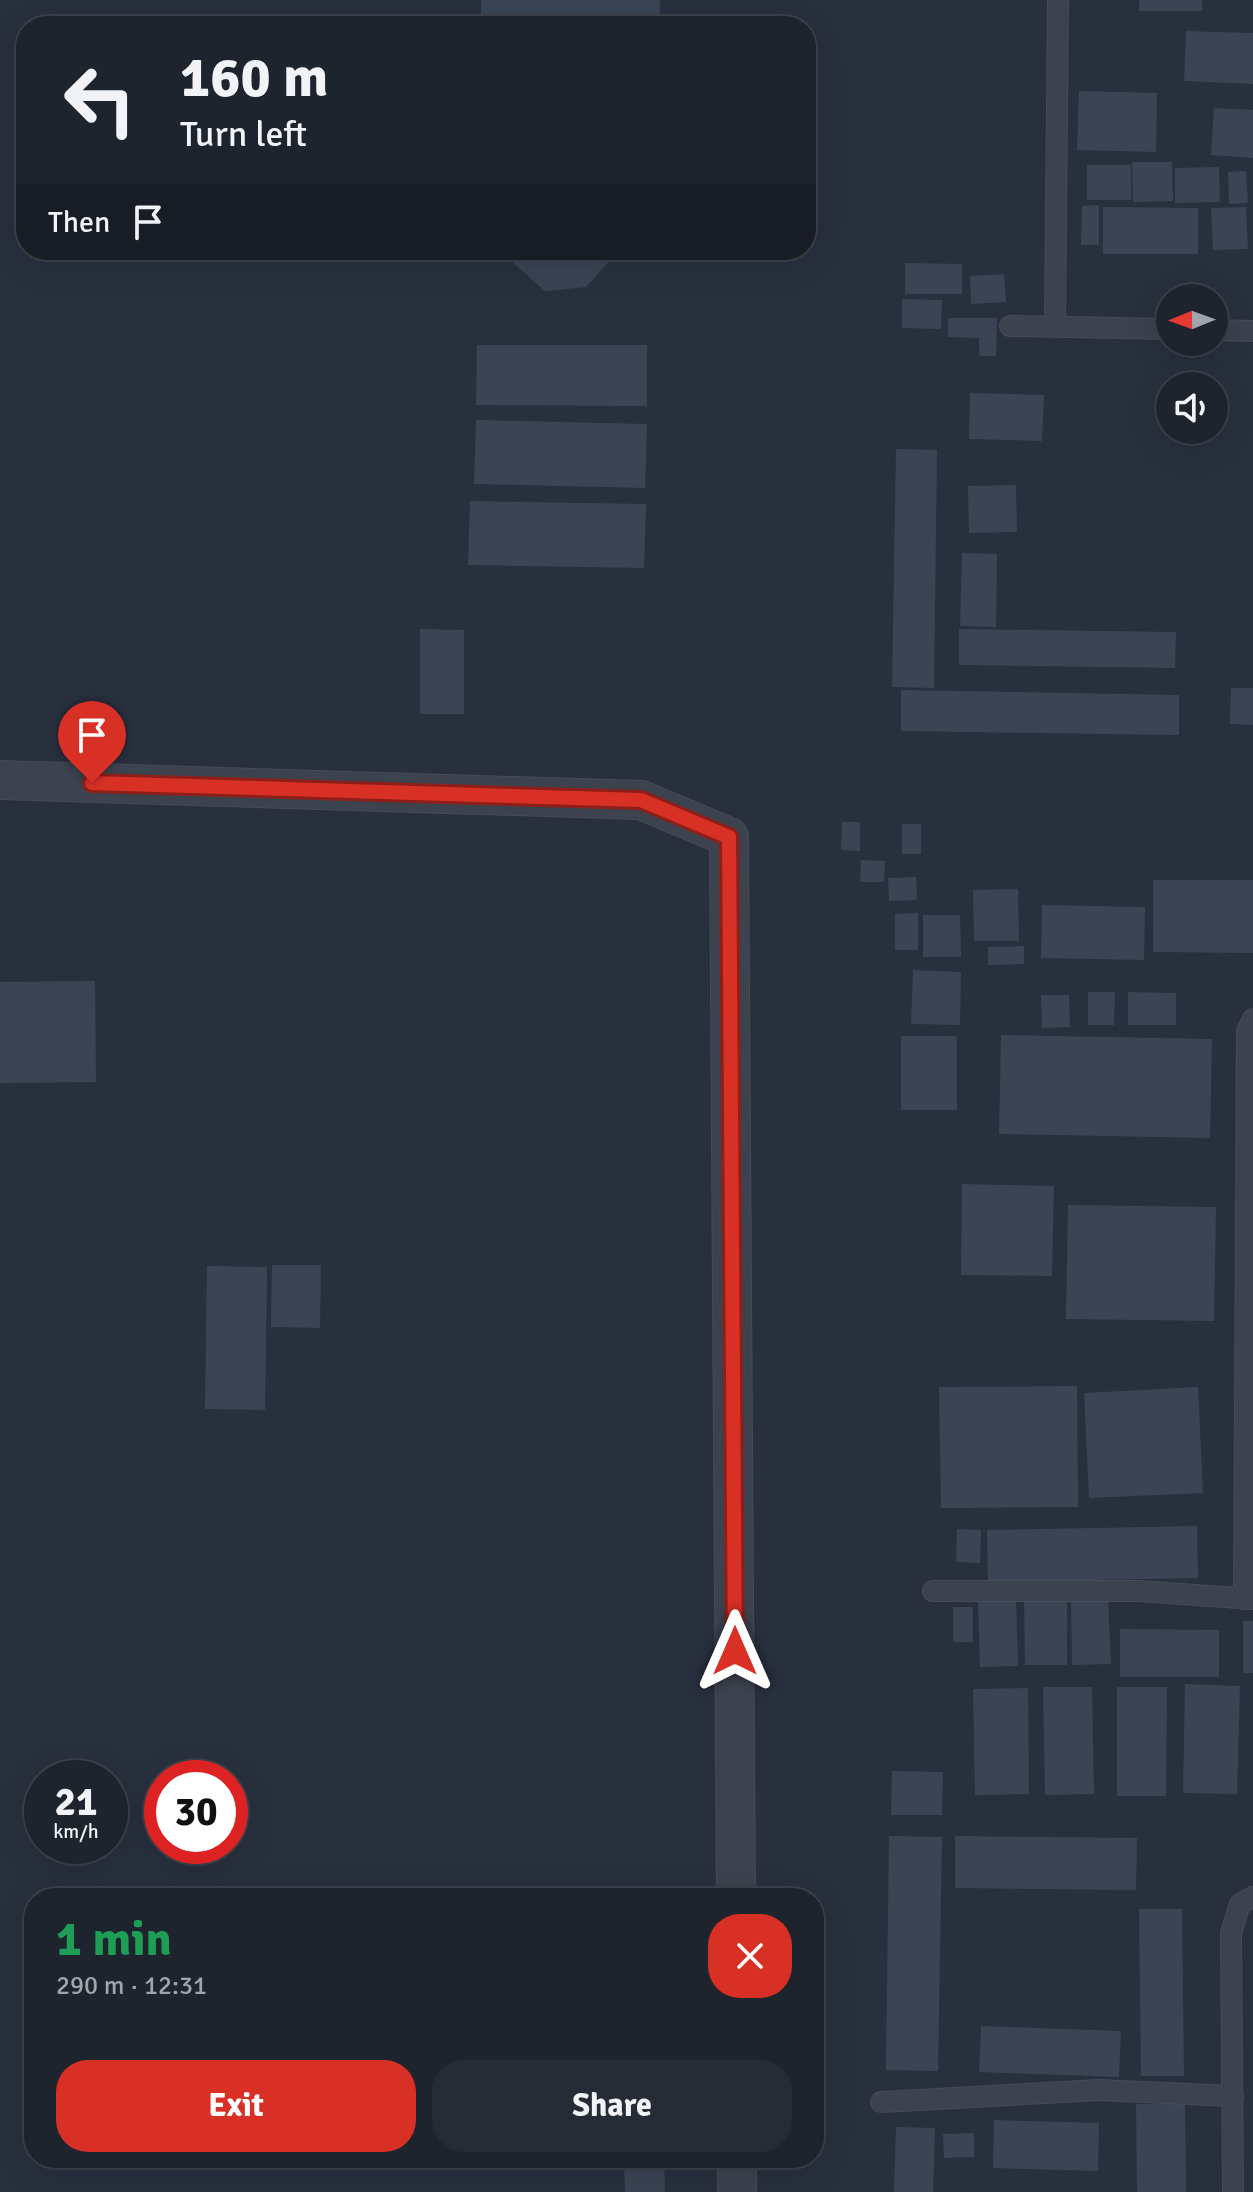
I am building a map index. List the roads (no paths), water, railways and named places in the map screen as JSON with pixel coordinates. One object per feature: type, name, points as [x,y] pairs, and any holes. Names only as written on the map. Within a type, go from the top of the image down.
[{"type":"street","points":[[0,780],[641,800],[729,837],[736,1888]]},
{"type":"street","points":[[737,2168],[737,2192]]},
{"type":"lane","points":[[1055,326],[1058,0]]},
{"type":"lane","points":[[1010,326],[1156,329]]},
{"type":"lane","points":[[1228,330],[1253,331]]},
{"type":"lane","points":[[933,1591],[1139,1591],[1248,1599],[1247,1031],[1253,1019]]},
{"type":"lane","points":[[1233,2192],[1231,1933],[1240,1904],[1253,1897]]},
{"type":"lane","points":[[881,2102],[1098,2090],[1233,2096]]}]
